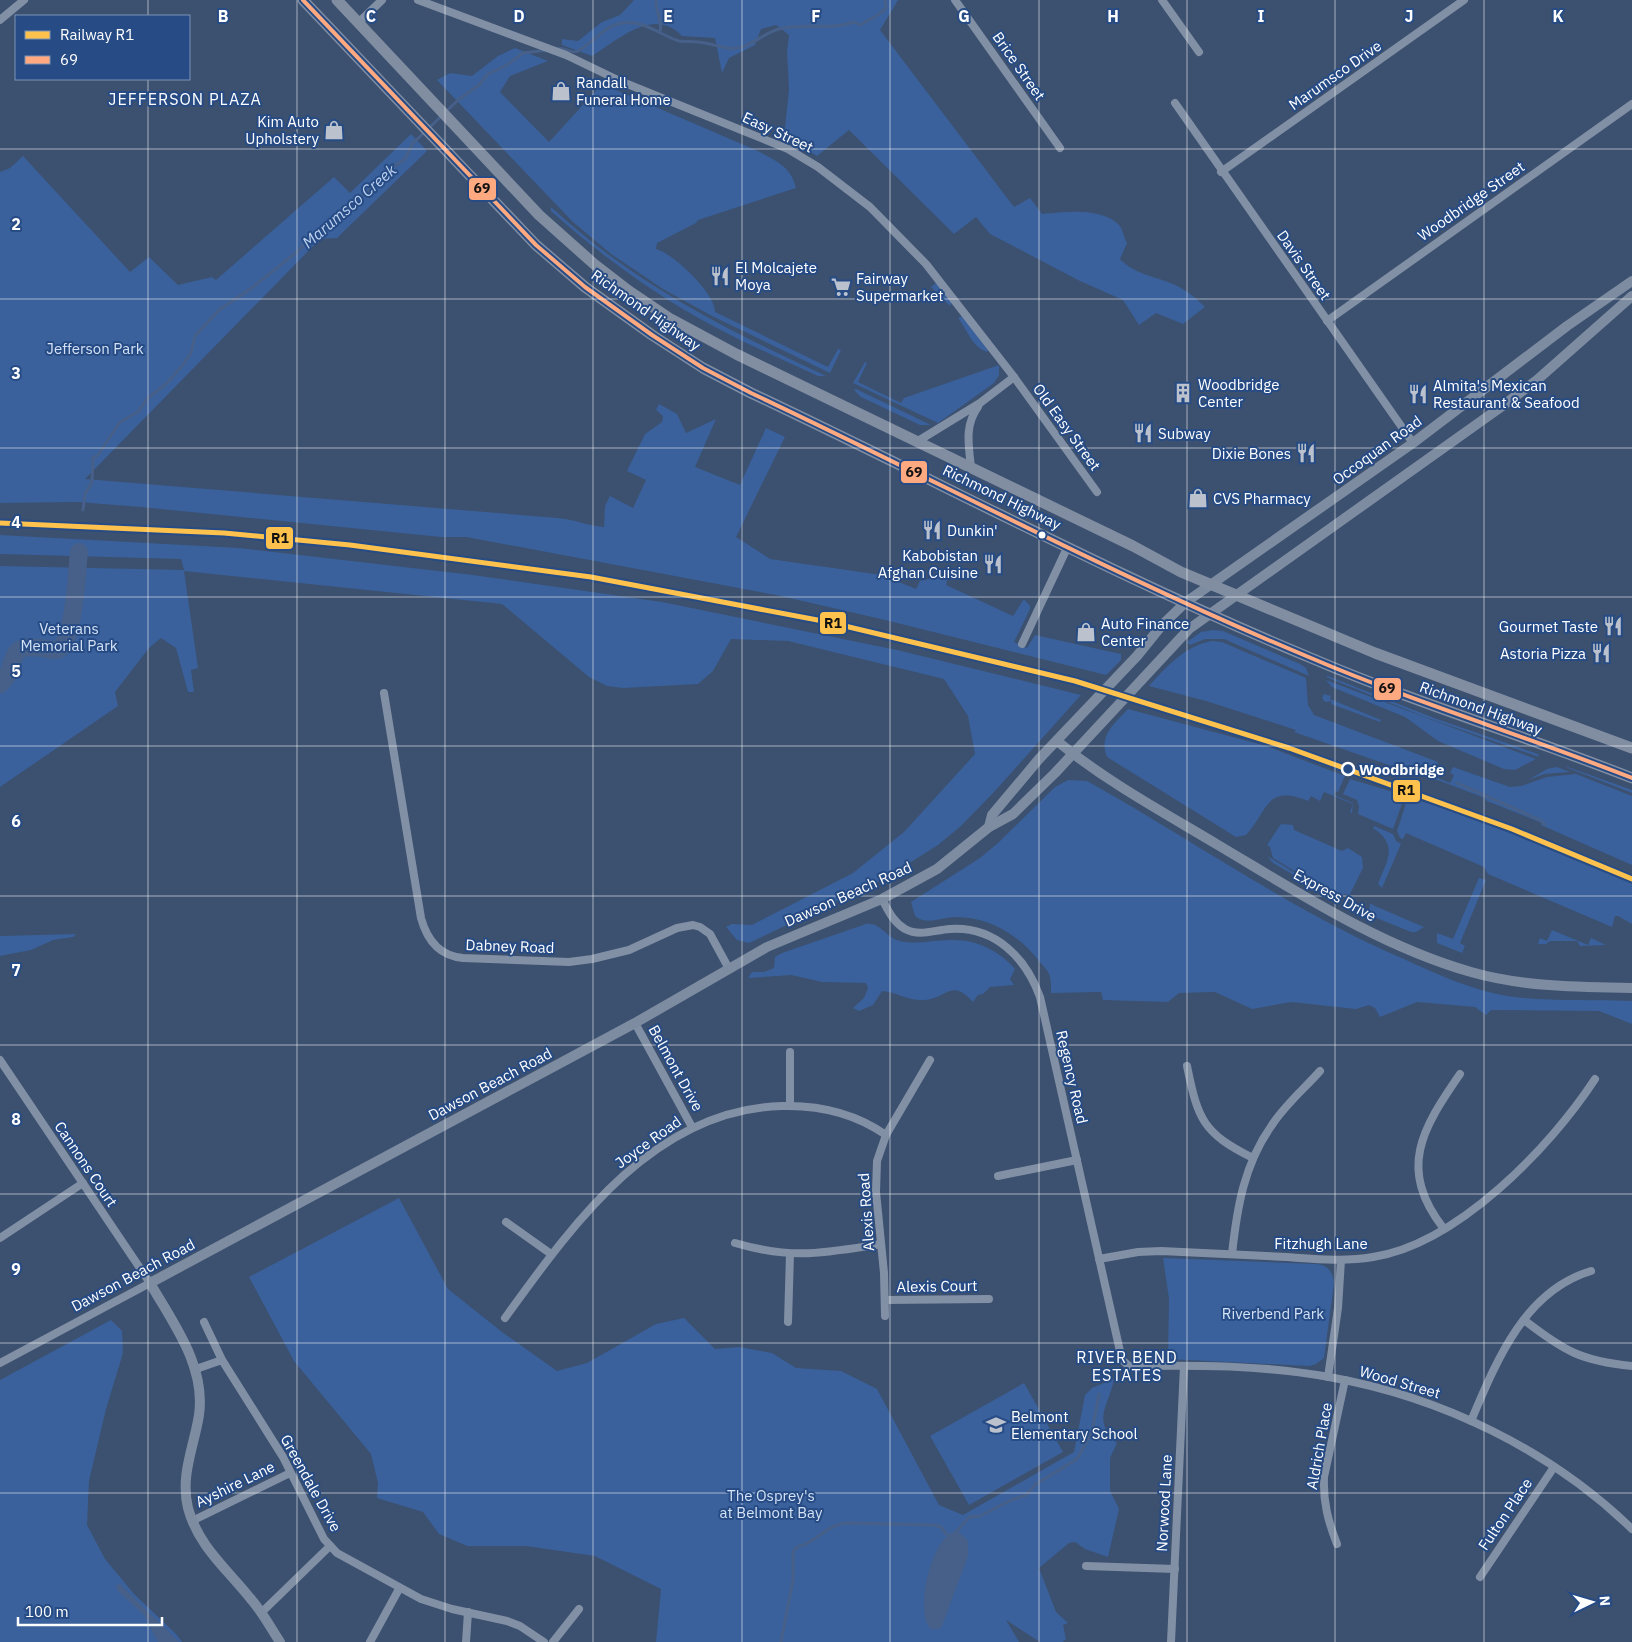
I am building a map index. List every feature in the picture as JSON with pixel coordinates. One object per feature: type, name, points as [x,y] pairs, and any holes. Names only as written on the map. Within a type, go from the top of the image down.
[{"type":"main road","name":"Richmond Highway","points":[[303,0],[536,245],[585,287],[652,335],[703,368],[752,394],[1068,546],[1309,658],[1414,700],[1632,778]]},
{"type":"main road","name":"Richmond Highway","points":[[336,0],[548,224],[629,291],[703,337],[1236,596],[1423,672],[1632,748]]},
{"type":"street","points":[[0,20],[24,0]]},
{"type":"street","points":[[358,23],[382,0]]},
{"type":"street","name":"Easy Street","points":[[418,0],[566,55],[620,80],[788,149],[812,162],[843,185],[902,237],[926,264],[1014,377]]},
{"type":"street","name":"Brice Street","points":[[955,0],[1060,148]]},
{"type":"street","points":[[1162,0],[1199,52]]},
{"type":"street","name":"Marumsco Drive","points":[[1222,172],[1464,0]]},
{"type":"street","name":"Davis Street","points":[[1174,103],[1413,443]]},
{"type":"street","name":"Woodbridge Street","points":[[1327,321],[1632,104]]},
{"type":"street","name":"Occoquan Road","points":[[1186,602],[1209,584],[1413,443],[1567,326],[1632,281]]},
{"type":"street","points":[[1211,613],[1537,380],[1632,296]]},
{"type":"street","points":[[918,442],[980,404],[1014,377]]},
{"type":"street","name":"Old Easy Street","points":[[1014,377],[1097,492]]},
{"type":"street","points":[[971,468],[968,426],[980,404]]},
{"type":"street","points":[[1022,644],[1068,546]]},
{"type":"street","name":"Dawson Beach Road","points":[[989,827],[992,815],[1057,741],[1130,663],[1162,624],[1186,602]]},
{"type":"street","name":"Dawson Beach Road","points":[[0,1363],[635,1023],[728,967],[767,947],[882,899],[937,869],[989,827],[1013,814],[1189,629],[1211,613]]},
{"type":"street","name":"Dabney Road","points":[[384,692],[421,918],[429,938],[440,950],[463,958],[580,961],[629,950],[677,928],[692,925],[704,929],[710,934],[728,967]]},
{"type":"street","name":"Express Drive","points":[[1057,741],[1105,777],[1298,893],[1372,933],[1443,963],[1500,979],[1530,984],[1632,988]]},
{"type":"street","name":"Regency Road","points":[[882,899],[893,918],[906,929],[924,933],[964,929],[984,933],[1004,944],[1022,962],[1035,984],[1040,997],[1122,1360],[1125,1364]]},
{"type":"street","name":"Belmont Drive","points":[[635,1023],[692,1127]]},
{"type":"street","points":[[790,1052],[790,1106]]},
{"type":"street","name":"Cannons Court","points":[[0,1060],[150,1283]]},
{"type":"street","name":"Alexis Road","points":[[885,1316],[886,1300],[875,1176],[877,1161],[886,1135],[930,1060]]},
{"type":"street","points":[[1187,1066],[1202,1120],[1220,1140],[1253,1158]]},
{"type":"street","points":[[1232,1254],[1242,1186],[1253,1158],[1271,1125],[1320,1071]]},
{"type":"street","points":[[1444,1229],[1422,1191],[1419,1175],[1419,1154],[1429,1120],[1460,1074]]},
{"type":"street","name":"Fitzhugh Lane","points":[[1099,1259],[1150,1251],[1341,1260],[1398,1252],[1444,1229],[1514,1174],[1569,1115],[1595,1079]]},
{"type":"street","name":"Joyce Road","points":[[505,1318],[551,1254],[579,1221],[630,1171],[661,1146],[692,1127],[728,1113],[749,1108],[790,1106],[833,1111],[850,1116],[886,1135]]},
{"type":"street","points":[[998,1176],[1076,1160]]},
{"type":"street","points":[[0,1238],[83,1183]]},
{"type":"street","points":[[506,1222],[551,1254]]},
{"type":"street","points":[[735,1243],[756,1250],[790,1254],[818,1254],[881,1244]]},
{"type":"street","points":[[788,1322],[790,1254]]},
{"type":"street","points":[[1328,1377],[1338,1308],[1341,1260]]},
{"type":"street","points":[[1471,1421],[1498,1358],[1524,1320],[1555,1288],[1577,1275],[1591,1271]]},
{"type":"street","points":[[150,1283],[188,1349],[196,1369],[200,1391],[199,1414],[185,1481],[188,1508],[192,1521],[208,1550],[261,1612],[280,1642]]},
{"type":"street","name":"Alexis Court","points":[[886,1300],[989,1299]]},
{"type":"street","points":[[1524,1320],[1551,1341],[1572,1353],[1594,1362],[1632,1366]]},
{"type":"street","name":"Greendale Drive","points":[[204,1322],[222,1360],[290,1473],[320,1531],[330,1546],[344,1558],[399,1589],[436,1605],[520,1626],[544,1642]]},
{"type":"street","points":[[196,1369],[222,1360]]},
{"type":"street","name":"Wood Street","points":[[1125,1364],[1129,1366],[1184,1366],[1286,1372],[1346,1380],[1406,1396],[1471,1421],[1517,1444],[1554,1467],[1594,1496],[1632,1529]]},
{"type":"street","name":"Norwood Lane","points":[[1171,1642],[1184,1366]]},
{"type":"street","name":"Aldrich Place","points":[[1337,1544],[1327,1517],[1323,1492],[1324,1477],[1346,1380]]},
{"type":"street","name":"Fulton Place","points":[[1480,1577],[1554,1467]]},
{"type":"street","name":"Ayshire Lane","points":[[192,1521],[290,1473]]},
{"type":"street","points":[[261,1612],[330,1546]]},
{"type":"street","points":[[1086,1566],[1174,1569]]},
{"type":"street","points":[[370,1642],[399,1589]]},
{"type":"street","points":[[553,1642],[579,1609]]},
{"type":"street","points":[[466,1642],[468,1612]]},
{"type":"green space","points":[[634,0],[898,0],[880,30],[1014,207],[1030,198],[1042,214],[1082,212],[1103,215],[1112,219],[1119,225],[1127,243],[1120,259],[1138,271],[1182,289],[1205,307],[1183,324],[1156,313],[1139,325],[1123,300],[1080,281],[990,234],[976,217],[954,234],[849,130],[817,156],[784,137],[789,89],[787,52],[789,35],[776,25],[761,29],[755,45],[729,58],[722,73],[715,38],[682,36],[671,28],[660,24],[636,29],[592,56],[562,45],[562,39],[578,41],[602,22],[620,15]]},
{"type":"green space","points":[[515,48],[548,61],[510,76],[500,92],[549,142],[602,84],[758,151],[777,161],[787,169],[796,188],[698,220],[696,223],[657,243],[656,249],[673,258],[692,275],[709,295],[715,312],[828,367],[838,349],[841,350],[830,373],[712,316],[663,289],[611,254],[573,222],[437,80],[450,73],[472,76],[498,56]]},
{"type":"green space","name":"Jefferson Park","points":[[411,134],[427,151],[337,238],[320,239],[85,479],[558,518],[604,527],[605,506],[610,496],[633,508],[646,480],[627,471],[645,434],[662,422],[663,416],[656,410],[659,404],[677,414],[686,433],[716,419],[695,467],[740,485],[766,428],[785,437],[736,537],[770,559],[882,575],[916,589],[920,581],[933,578],[936,572],[948,577],[946,585],[1013,616],[1024,599],[1030,606],[1030,609],[1014,642],[1027,648],[1035,635],[1121,654],[1121,660],[1106,675],[781,596],[466,537],[441,537],[78,502],[0,503],[0,172],[10,168],[23,156],[130,272],[149,257],[178,285],[212,277],[216,280],[334,177],[350,193]]},
{"type":"green space","points":[[551,207],[614,259],[681,302],[716,322],[826,376],[818,376],[766,352],[714,327],[681,308],[598,250],[551,211]]},
{"type":"green space","points":[[937,282],[952,302],[950,306],[931,287]]},
{"type":"green space","points":[[963,316],[988,350],[987,352],[977,346],[971,338],[958,318]]},
{"type":"green space","points":[[865,362],[867,363],[858,382],[901,403],[904,398],[999,365],[999,375],[994,383],[938,423],[853,383]]},
{"type":"green space","points":[[856,389],[931,425],[920,425],[861,397],[854,390]]},
{"type":"green space","name":"Veterans Memorial Park","points":[[0,535],[239,548],[473,575],[662,602],[897,650],[1081,695],[994,792],[961,826],[938,845],[884,879],[749,943],[737,940],[726,927],[732,924],[752,925],[853,873],[904,832],[975,754],[968,716],[944,679],[788,641],[731,639],[713,671],[698,684],[623,688],[607,686],[589,677],[502,604],[184,571],[198,668],[191,670],[194,692],[188,692],[176,648],[161,638],[149,648],[115,692],[118,706],[0,787],[0,566],[184,570],[181,559],[0,554]]},
{"type":"green space","points":[[1223,631],[1300,664],[1306,668],[1309,676],[1224,639],[1205,639],[1190,645],[1187,642],[1201,632]]},
{"type":"green space","points":[[1212,641],[1222,642],[1306,678],[1308,705],[1314,715],[1438,762],[1433,776],[1450,783],[1454,775],[1450,773],[1453,767],[1510,787],[1521,786],[1547,777],[1576,774],[1632,796],[1632,865],[1541,825],[1542,823],[1487,801],[1485,798],[1403,767],[1400,769],[1294,732],[1296,730],[1206,701],[1149,686],[1170,664],[1185,652],[1203,643]]},
{"type":"green space","points":[[1328,676],[1434,718],[1538,754],[1539,757],[1425,717],[1326,677]]},
{"type":"green space","points":[[1326,680],[1536,759],[1515,770],[1504,769],[1438,741],[1405,717],[1332,687]]},
{"type":"green space","points":[[1324,694],[1331,696],[1330,699],[1381,720],[1380,722],[1331,704],[1332,701],[1325,702],[1322,698]]},
{"type":"green space","points":[[1128,709],[1266,746],[1345,776],[1338,792],[1335,791],[1334,795],[1353,804],[1324,792],[1320,801],[1311,796],[1308,801],[1283,796],[1270,802],[1246,835],[1236,837],[1107,757],[1105,749],[1106,736],[1113,725]]},
{"type":"green space","points":[[1565,766],[1632,790],[1632,793],[1568,768]]},
{"type":"green space","points":[[1557,767],[1570,772],[1544,774],[1528,780],[1547,769]]},
{"type":"green space","points":[[1350,779],[1403,795],[1404,798],[1393,829],[1358,814],[1359,806],[1357,800],[1343,794]]},
{"type":"green space","points":[[1068,780],[1087,781],[1322,919],[1363,940],[1454,981],[1494,993],[1522,998],[1632,1001],[1632,1024],[1599,1011],[1491,1010],[1486,1015],[1475,1007],[1417,1002],[1380,1017],[1375,1008],[1369,1005],[1356,1009],[1291,1002],[1252,1009],[1215,992],[1179,993],[1168,1002],[1103,1000],[1101,992],[1051,993],[1050,977],[1046,969],[1022,943],[1002,929],[980,920],[968,918],[950,917],[929,921],[915,916],[911,902],[980,858],[1055,787]]},
{"type":"green space","points":[[1408,797],[1464,815],[1582,861],[1632,883],[1632,924],[1615,916],[1612,927],[1488,874],[1484,867],[1406,833],[1403,839],[1400,838],[1397,831]]},
{"type":"green space","points":[[1281,824],[1293,825],[1294,830],[1342,851],[1348,848],[1362,857],[1363,868],[1349,896],[1346,894],[1334,895],[1273,858],[1270,847],[1267,845]]},
{"type":"green space","points":[[1374,826],[1393,834],[1396,841],[1401,844],[1382,888],[1378,884],[1389,854],[1386,841],[1373,828]]},
{"type":"green space","points":[[1267,856],[1337,898],[1337,900],[1273,863]]},
{"type":"green space","points":[[1479,878],[1486,880],[1460,943],[1465,946],[1462,953],[1437,943],[1437,933],[1453,939]]},
{"type":"green space","points":[[1370,903],[1424,927],[1416,932],[1411,932],[1374,917],[1369,910]]},
{"type":"green space","points":[[866,924],[876,925],[891,937],[900,941],[912,943],[960,940],[986,947],[1001,956],[1015,969],[1010,979],[1014,985],[990,987],[983,994],[978,995],[973,1002],[965,994],[953,990],[936,997],[921,1000],[882,991],[873,1005],[859,1011],[853,1008],[864,998],[868,988],[866,983],[822,982],[791,975],[748,978],[752,972],[764,972],[774,968],[775,957],[782,953]]},
{"type":"green space","points":[[1552,930],[1588,945],[1591,938],[1606,945],[1580,946],[1577,941],[1550,941],[1546,944],[1538,944],[1540,938],[1547,941]]},
{"type":"green space","points":[[76,934],[73,937],[53,940],[31,950],[0,956],[0,936]]},
{"type":"green space","name":"The Osprey's at Belmont Bay","points":[[399,1198],[448,1289],[502,1332],[557,1371],[587,1363],[656,1324],[684,1318],[715,1349],[739,1347],[772,1353],[796,1368],[841,1371],[877,1389],[939,1505],[963,1515],[1074,1452],[1085,1395],[1092,1388],[1114,1379],[1103,1419],[1109,1434],[1117,1443],[1110,1458],[1110,1491],[1119,1509],[1108,1557],[1085,1549],[1075,1542],[1069,1543],[1039,1568],[1056,1612],[1068,1623],[1063,1625],[1066,1639],[1063,1642],[1040,1642],[1006,1620],[1019,1642],[656,1642],[661,1589],[595,1556],[526,1546],[467,1546],[439,1534],[423,1512],[377,1498],[378,1483],[371,1454],[294,1361],[249,1277]]},
{"type":"green space","name":"Riverbend Park","points":[[1163,1258],[1316,1264],[1327,1268],[1331,1272],[1334,1283],[1324,1358],[1316,1364],[1309,1366],[1168,1359],[1169,1299]]},
{"type":"green space","points":[[111,1320],[122,1331],[123,1353],[106,1409],[89,1481],[87,1525],[105,1559],[134,1594],[182,1642],[0,1642],[0,1380]]},
{"type":"green space","points":[[1024,1383],[1063,1452],[969,1505],[930,1436]]},
{"type":"shaded area","points":[[958,1531],[968,1541],[968,1556],[942,1626],[939,1629],[931,1629],[926,1620],[924,1607],[928,1574],[940,1544],[949,1535]]},
{"type":"shaded area","points":[[120,1584],[179,1642],[158,1642],[144,1615],[118,1591],[116,1585]]},
{"type":"waterway","points":[[656,0],[660,32]]},
{"type":"waterway","name":"Marumsco Creek","points":[[557,49],[578,51],[604,31],[616,25],[629,22],[637,23],[679,41],[702,42],[727,48],[742,47],[772,31],[788,27],[835,26],[854,22],[860,25],[886,8],[885,0]]},
{"type":"waterway","name":"Marumsco Creek","points":[[429,128],[458,100],[479,85],[488,74],[507,65],[523,53],[548,50]]},
{"type":"waterway","name":"Marumsco Creek","points":[[83,510],[85,494],[92,482],[93,458],[98,455],[120,422],[138,412],[147,399],[167,383],[182,366],[191,353],[195,336],[219,310],[253,287],[297,252],[314,234],[327,227],[342,211],[379,183],[388,170],[405,159],[413,143],[425,132]]},
{"type":"waterway","name":"Marumsco Creek","points":[[0,684],[7,676],[18,651],[26,647],[56,650],[62,646],[67,637],[74,607],[79,552]]},
{"type":"waterway","points":[[1457,783],[1540,820],[1545,825]]},
{"type":"waterway","points":[[956,1532],[969,1517],[980,1516],[1011,1500],[1026,1495],[1036,1484],[1077,1459],[1092,1432],[1099,1394]]},
{"type":"waterway","points":[[781,1642],[793,1580],[793,1552],[797,1547],[810,1542],[839,1524],[846,1523],[934,1525],[941,1527],[947,1535]]},
{"type":"rail line","name":"R1","points":[[0,523],[224,533],[350,545],[591,577],[828,622],[1075,681],[1289,748],[1512,829],[1632,879]]},
{"type":"transit line","name":"69","points":[[303,0],[536,245],[585,287],[652,335],[703,368],[1099,563],[1240,628],[1391,690],[1632,778]]},
{"type":"place","name":"Randall Funeral Home","points":[[561,91]]},
{"type":"place","name":"Kim Auto Upholstery","points":[[334,130]]},
{"type":"place","name":"El Molcajete Moya","points":[[720,276]]},
{"type":"place","name":"Fairway Supermarket","points":[[841,287]]},
{"type":"place","name":"Woodbridge Center","points":[[1183,393]]},
{"type":"place","name":"Almita's Mexican Restaurant & Seafood","points":[[1418,394]]},
{"type":"place","name":"Subway","points":[[1143,433]]},
{"type":"place","name":"Dixie Bones","points":[[1306,453]]},
{"type":"place","name":"CVS Pharmacy","points":[[1198,498]]},
{"type":"place","name":"Dunkin'","points":[[932,530]]},
{"type":"place","name":"Kabobistan Afghan Cuisine","points":[[993,564]]},
{"type":"place","name":"Gourmet Taste","points":[[1613,626]]},
{"type":"place","name":"Auto Finance Center","points":[[1086,632]]},
{"type":"place","name":"Astoria Pizza","points":[[1601,653]]},
{"type":"place","name":"Woodbridge","points":[[1348,769]]},
{"type":"place","name":"Belmont Elementary School","points":[[996,1425]]},
{"type":"district","name":"JEFFERSON PLAZA","points":[[185,99]]},
{"type":"district","name":"RIVER BEND ESTATES","points":[[1127,1366]]}]
